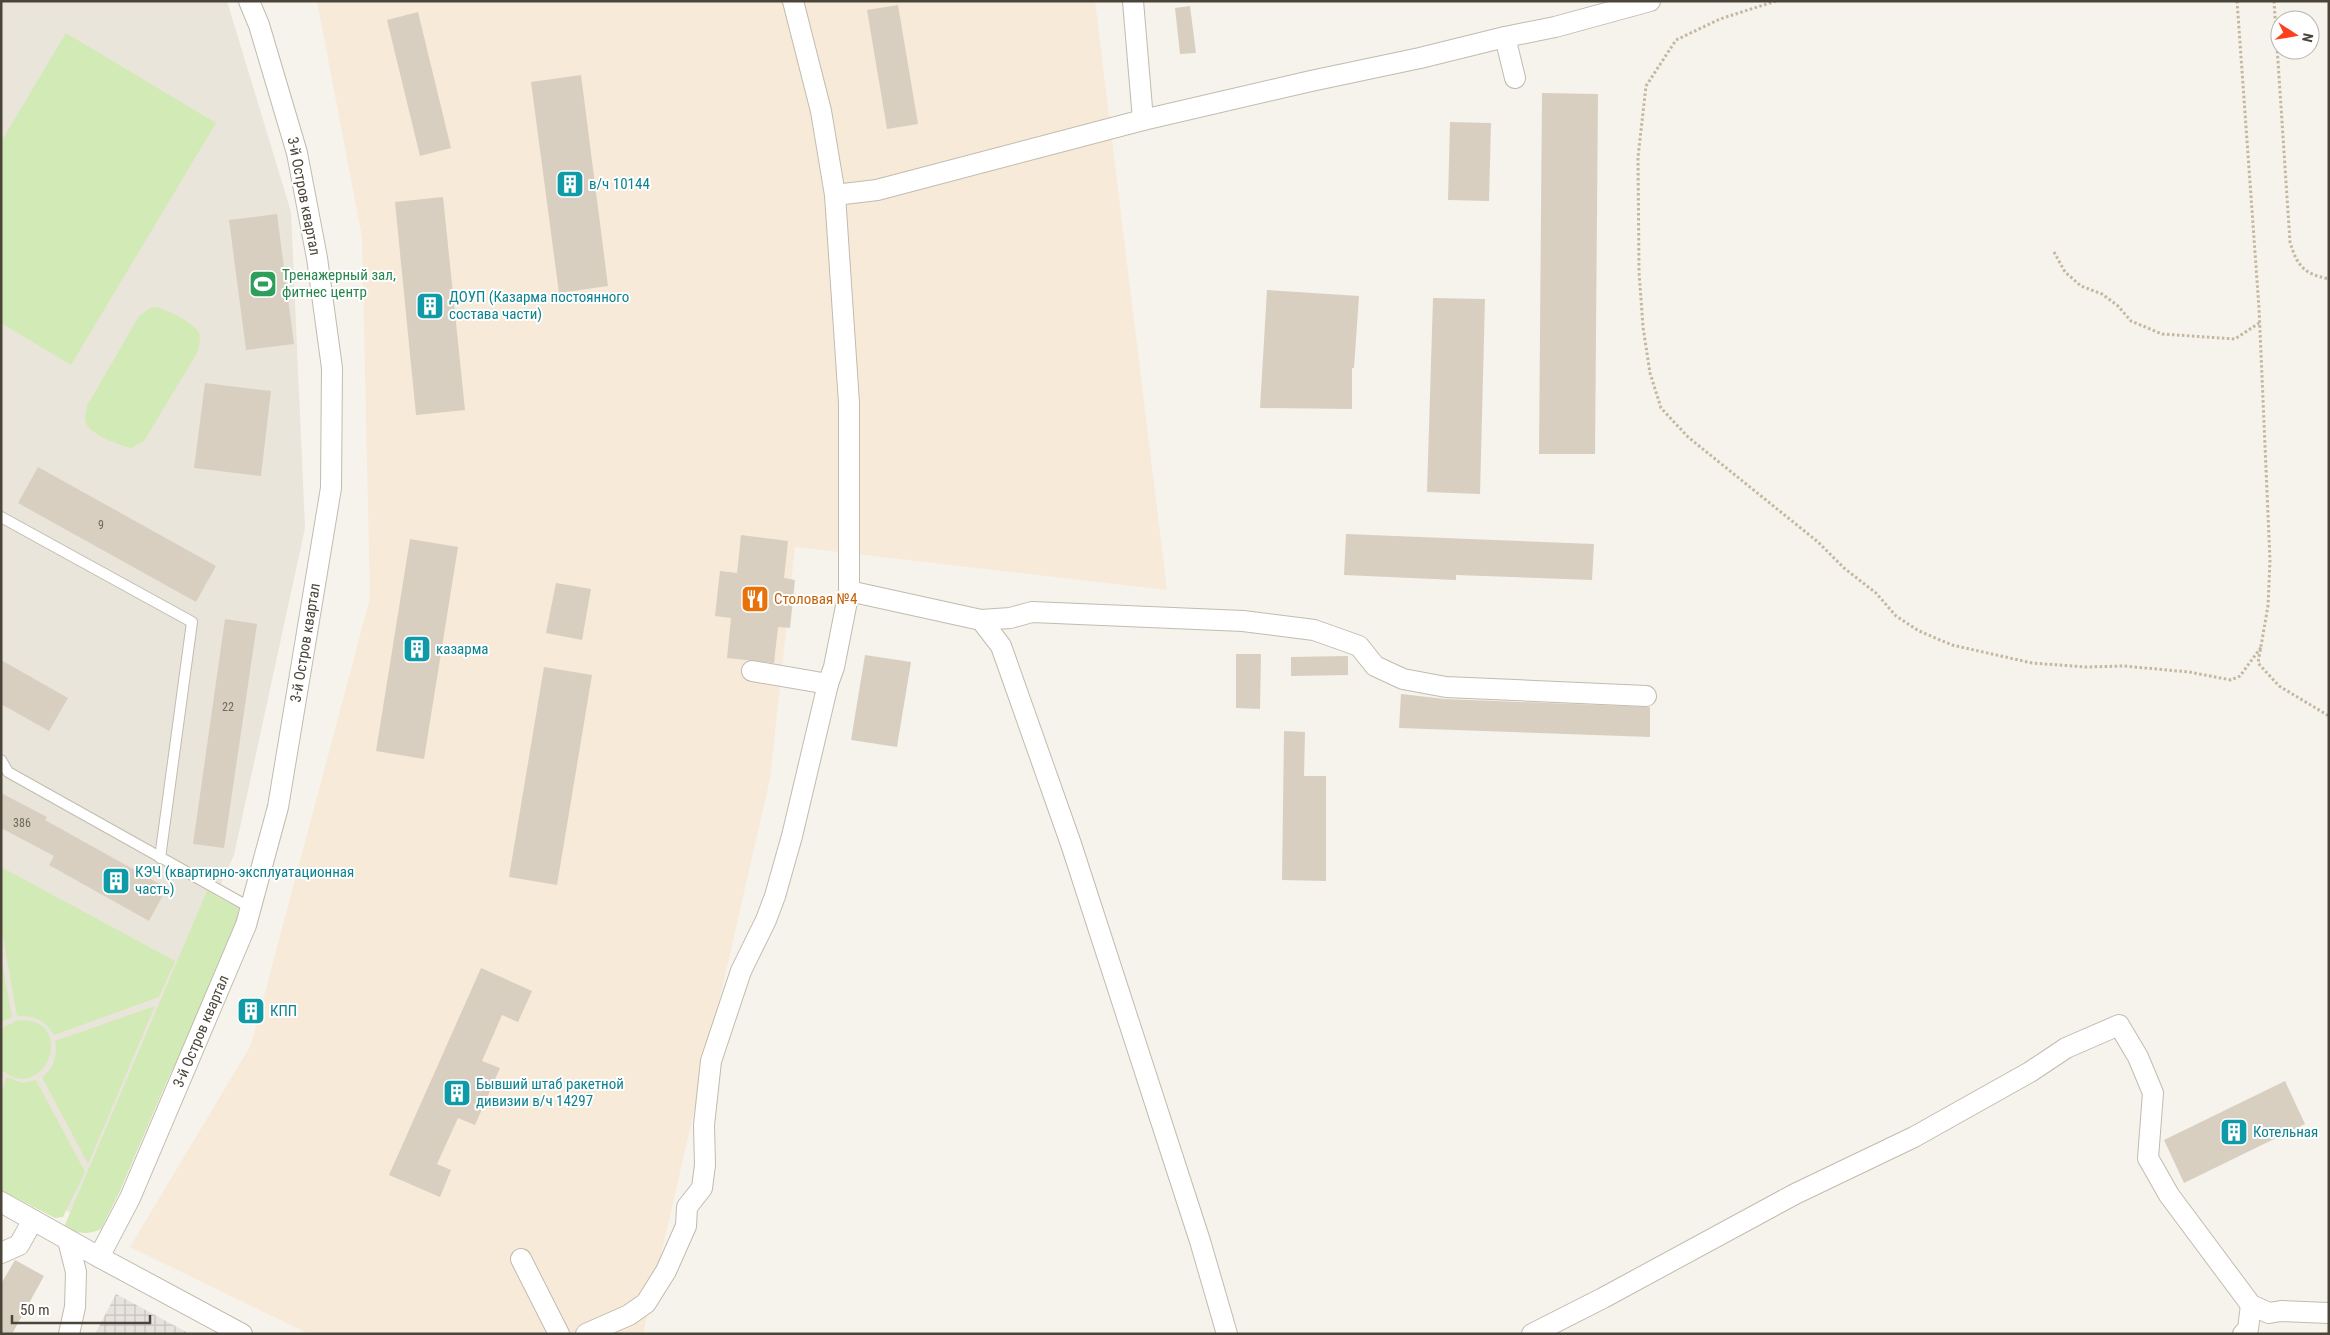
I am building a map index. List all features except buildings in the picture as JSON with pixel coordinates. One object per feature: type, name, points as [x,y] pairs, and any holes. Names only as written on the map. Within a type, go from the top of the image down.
[{"type":"street","name":"3-й Остров квартал","points":[[99,1257],[130,1198],[246,925],[278,807],[331,488],[332,368],[317,258],[297,153],[259,25],[249,1]]},
{"type":"street","points":[[586,1334],[629,1315],[646,1303],[666,1271],[686,1226],[687,1207],[702,1188],[705,1165],[704,1125],[711,1062],[741,971],[766,920],[775,896],[792,836],[828,684],[834,667],[849,591],[849,412],[842,274],[835,195],[821,111],[793,1]]},
{"type":"street","points":[[1133,1],[1143,120]]},
{"type":"street","points":[[835,195],[877,190],[1143,120],[1555,27],[1650,1]]},
{"type":"street","points":[[1505,37],[1516,78]]},
{"type":"street","points":[[849,591],[981,620],[1010,618],[1032,612],[1243,621],[1314,630],[1359,646],[1375,666],[1403,679],[1446,687],[1646,696]]},
{"type":"street","points":[[981,620],[1002,646],[1071,844],[1200,1240],[1228,1334]]},
{"type":"street","points":[[752,671],[828,684]]},
{"type":"street","points":[[1532,1334],[1603,1298],[1795,1194],[1914,1137],[2030,1072],[2066,1048],[2119,1025],[2138,1056],[2153,1093],[2148,1158],[2169,1195],[2250,1305],[2269,1313],[2281,1311],[2329,1313]]},
{"type":"street","points":[[1,1202],[242,1334]]},
{"type":"street","points":[[1,1253],[19,1245],[33,1220]]},
{"type":"street","points":[[68,1240],[76,1272],[75,1307],[69,1334]]},
{"type":"street","points":[[522,1258],[559,1334]]},
{"type":"street","points":[[2243,1334],[2248,1330],[2250,1305]]},
{"type":"lane","points":[[1,517],[192,622],[160,858]]},
{"type":"lane","points":[[1,760],[8,772],[251,908]]},
{"type":"path","points":[[1776,1],[1720,20],[1676,40],[1646,86],[1638,157],[1639,272],[1643,327],[1650,373],[1661,408],[1688,437],[1818,542],[1844,568],[1876,593],[1896,616],[1919,631],[1952,645],[2032,663],[2086,667],[2124,666],[2189,672],[2231,680],[2240,676],[2262,646]]},
{"type":"path","points":[[2237,1],[2259,323],[2270,560],[2268,606],[2258,663],[2278,686],[2329,716]]},
{"type":"path","points":[[2274,1],[2290,242],[2296,261],[2312,276],[2329,279]]},
{"type":"path","points":[[2054,252],[2064,272],[2081,286],[2102,294],[2118,306],[2130,321],[2162,334],[2235,339],[2259,323]]},
{"type":"shaded area","points":[[1,1],[227,1],[291,212],[305,528],[234,855],[71,1213],[1,1173]]},
{"type":"shaded area","points":[[317,1],[1095,1],[1167,590],[795,547],[770,779],[643,1334],[309,1334],[130,1247],[251,1045],[370,598],[362,237]]},
{"type":"shaded area","points":[[116,1294],[190,1334],[95,1334]]},
{"type":"green space","points":[[66,33],[216,123],[71,365],[1,323],[1,142]]},
{"type":"green space","points":[[157,307],[174,314],[192,325],[199,333],[199,346],[197,353],[144,441],[131,448],[113,442],[93,431],[85,419],[87,406],[139,316],[150,308]]},
{"type":"green space","points":[[1,867],[175,961],[159,997],[54,1035],[43,1022],[29,1016],[17,1016],[1,925]]},
{"type":"green space","points":[[207,891],[239,908],[223,981],[170,1074],[119,1193],[101,1229],[87,1233],[64,1227]]},
{"type":"green space","points":[[1,957],[12,1017],[1,1022]]},
{"type":"green space","points":[[155,1006],[88,1164],[42,1077],[50,1070],[54,1061],[55,1041]]},
{"type":"green space","points":[[19,1020],[37,1023],[48,1032],[51,1045],[49,1058],[41,1070],[30,1078],[17,1078],[1,1069],[1,1029]]},
{"type":"green space","points":[[6,1077],[23,1083],[36,1080],[85,1172],[63,1217],[55,1218],[1,1190],[1,1097]]},
{"type":"place","name":"в/ч 10144","points":[[570,184]]},
{"type":"place","name":"Тренажерный зал, фитнес центр","points":[[263,284]]},
{"type":"place","name":"ДОУП (Казарма постоянного состава части)","points":[[430,306]]},
{"type":"place","name":"Столовая №4","points":[[755,599]]},
{"type":"place","name":"казарма","points":[[417,649]]},
{"type":"place","name":"КЭЧ (квартирно-эксплуатационная часть)","points":[[116,881]]},
{"type":"place","name":"КПП","points":[[251,1011]]},
{"type":"place","name":"Бывший штаб ракетной дивизии в/ч 14297","points":[[457,1093]]},
{"type":"place","name":"Котельная","points":[[2234,1132]]}]
